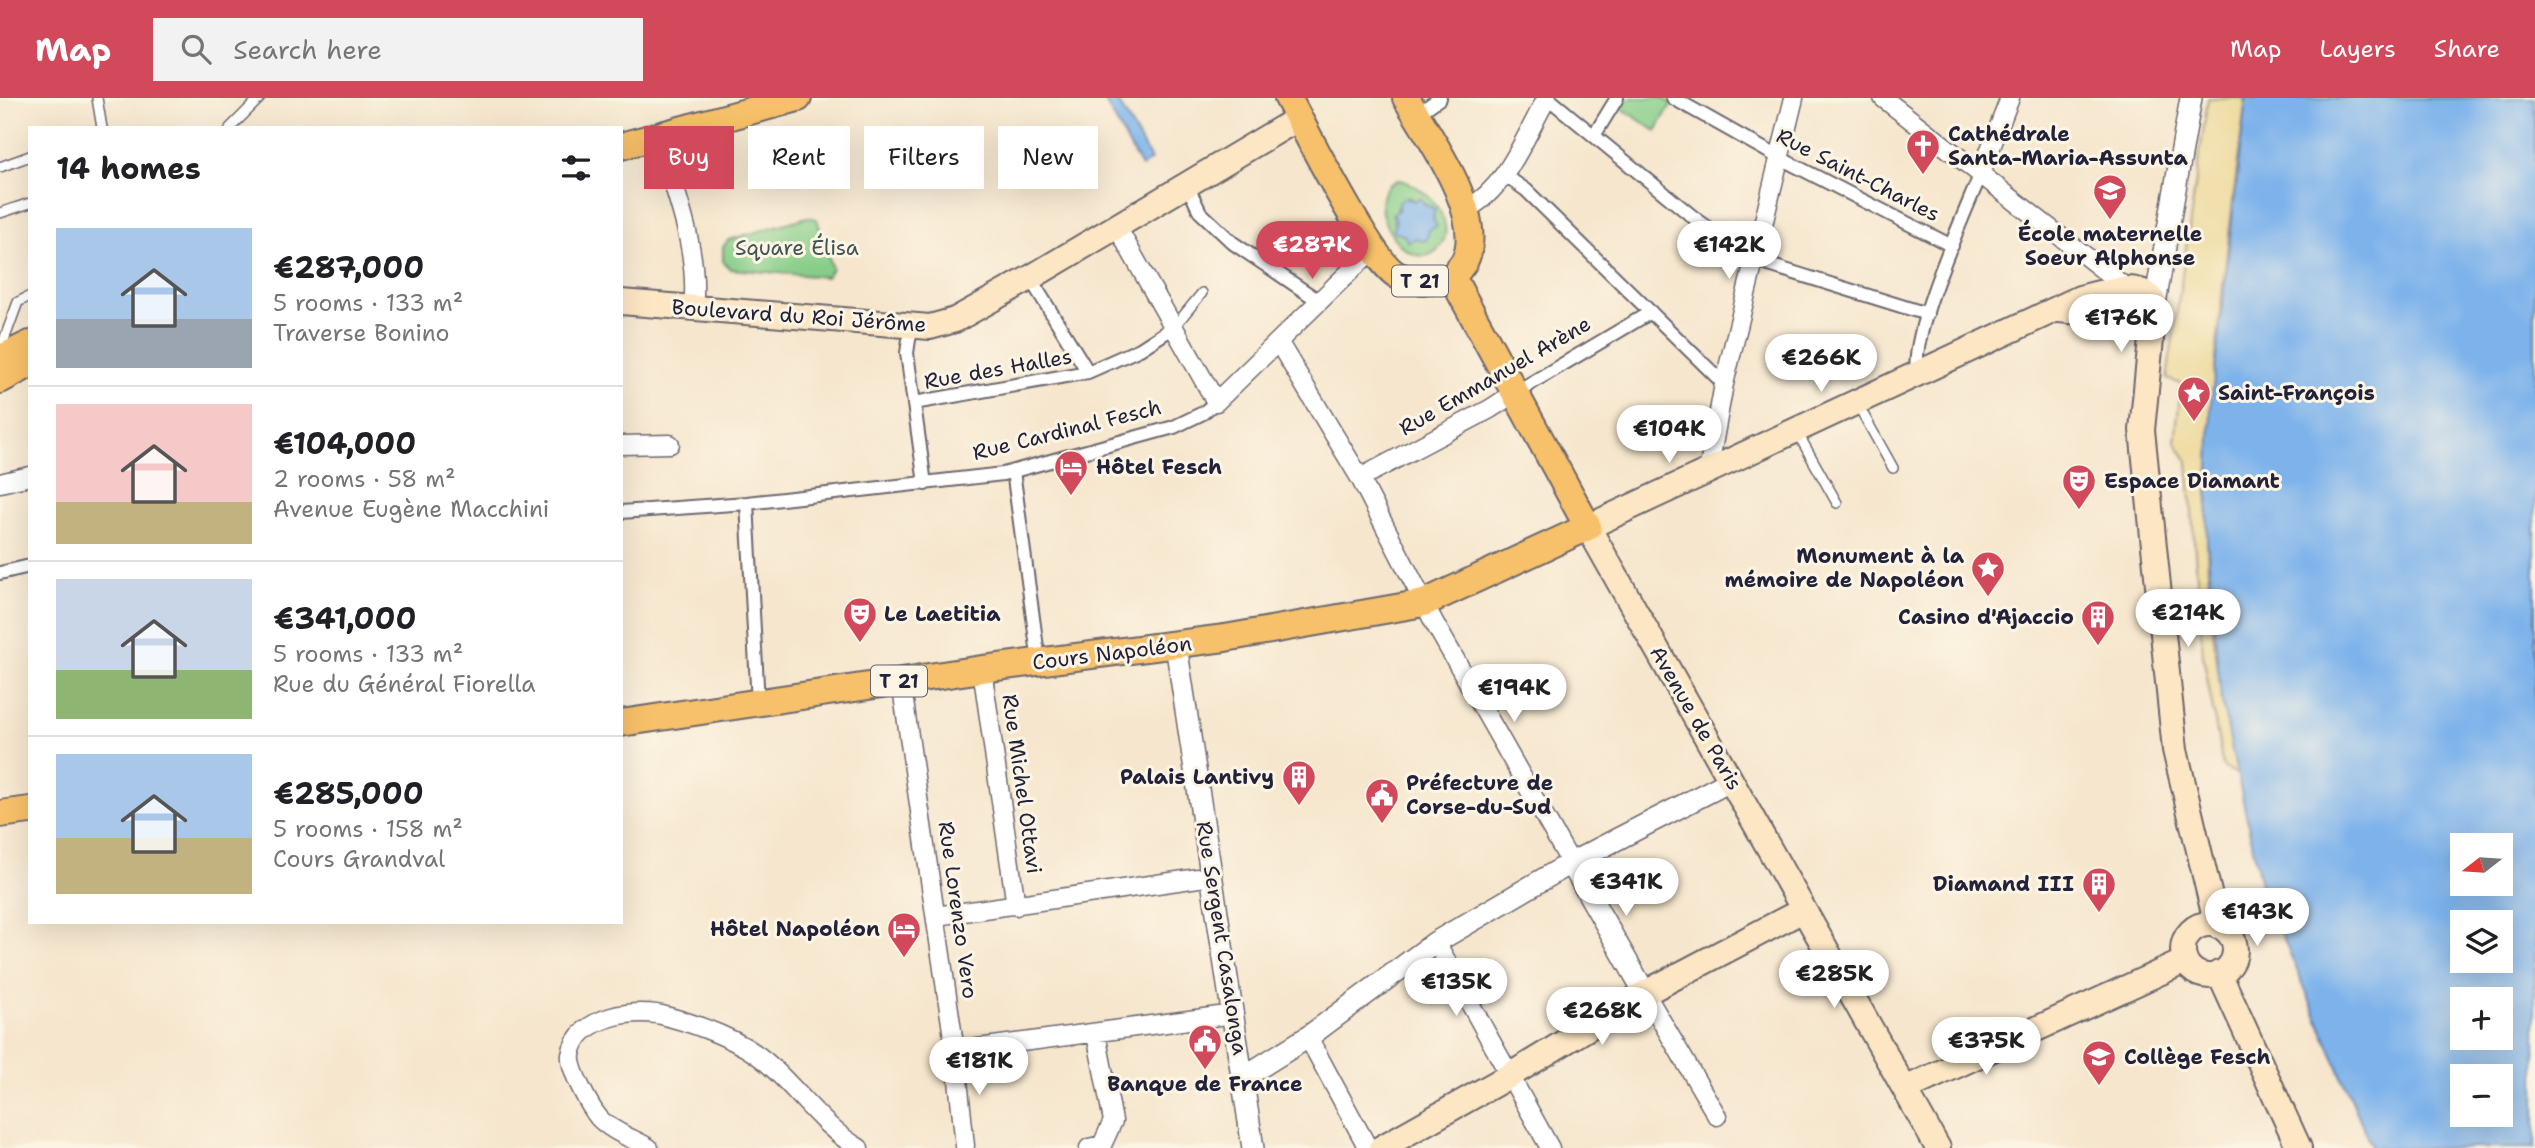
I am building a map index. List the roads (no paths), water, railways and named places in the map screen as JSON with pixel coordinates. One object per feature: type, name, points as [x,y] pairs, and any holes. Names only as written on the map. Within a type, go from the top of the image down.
[{"type":"main road","points":[[695,126],[798,98]]},
{"type":"main road","name":"T 21","points":[[1293,108],[1373,249],[1396,276],[1424,282],[1452,277],[1465,260],[1469,234],[1467,209],[1411,106]]},
{"type":"main road","name":"Boulevard du Roi Jérôme","points":[[623,302],[930,327],[954,320],[1188,187],[1293,108]]},
{"type":"main road","points":[[623,145],[644,140]]},
{"type":"main road","name":"T 21","points":[[1452,277],[1588,527]]},
{"type":"main road","points":[[1588,527],[2080,298],[2129,290],[2149,294],[2154,309],[2142,430],[2175,750],[2217,926]]},
{"type":"main road","points":[[2059,310],[2102,314],[2136,326],[2148,321],[2154,309]]},
{"type":"main road","points":[[2136,326],[2143,345],[2146,372]]},
{"type":"main road","points":[[0,359],[28,345]]},
{"type":"main road","points":[[0,380],[28,365]]},
{"type":"main road","name":"Cours Napoléon","points":[[623,723],[982,669],[1177,645],[1424,603],[1588,527]]},
{"type":"main road","name":"Avenue de Paris","points":[[1588,527],[1937,1148]]},
{"type":"main road","points":[[0,814],[28,810]]},
{"type":"main road","points":[[1381,1148],[1509,1076],[1645,993],[1803,910]]},
{"type":"main road","points":[[2200,925],[2217,926],[2231,936],[2234,953],[2232,961],[2220,974],[2203,975],[2185,961],[2183,944],[2187,936],[2200,925]]},
{"type":"main road","points":[[1905,1089],[2185,961]]},
{"type":"main road","points":[[2220,974],[2299,1148]]},
{"type":"street","points":[[1411,106],[1440,98]]},
{"type":"street","points":[[1467,209],[1485,200],[1504,175],[1547,98],[1595,134],[1693,217],[1754,260],[1927,314]]},
{"type":"street","points":[[1595,134],[1617,98]]},
{"type":"street","points":[[1709,472],[1724,384],[1794,98]]},
{"type":"street","points":[[1883,98],[2129,290]]},
{"type":"street","points":[[1917,374],[1915,358],[1927,314],[2010,98]]},
{"type":"street","points":[[2154,309],[2191,98]]},
{"type":"street","name":"Rue Saint-Charles","points":[[1677,99],[1779,157],[1952,246]]},
{"type":"street","points":[[1504,175],[1526,190],[1724,384]]},
{"type":"street","points":[[1188,187],[1200,212],[1233,243],[1319,301]]},
{"type":"street","points":[[673,189],[697,281],[694,309]]},
{"type":"street","points":[[1117,227],[1216,402]]},
{"type":"street","name":"Rue Cardinal Fesch","points":[[623,512],[747,503],[925,484],[1013,471],[1174,427],[1203,413],[1216,402],[1373,249]]},
{"type":"street","name":"Rue des Halles","points":[[1030,278],[1088,372]]},
{"type":"street","name":"Rue Emmanuel Arène","points":[[1360,478],[1490,409],[1651,312]]},
{"type":"street","points":[[911,326],[907,353],[925,484]]},
{"type":"street","name":"Rue des Halles","points":[[914,403],[1088,372],[1140,349],[1174,327]]},
{"type":"street","points":[[1279,343],[1360,478],[1424,603],[1717,1116]]},
{"type":"street","points":[[623,444],[670,444]]},
{"type":"street","points":[[1013,471],[1039,663]]},
{"type":"street","points":[[0,483],[28,476]]},
{"type":"street","points":[[747,503],[758,703]]},
{"type":"street","points":[[0,573],[28,566]]},
{"type":"street","name":"Rue Sergent Casalonga","points":[[1177,645],[1253,1148]]},
{"type":"street","name":"Rue Michel Ottavi","points":[[982,669],[1016,906]]},
{"type":"street","name":"Rue Lorenzo Vero","points":[[901,681],[955,1051],[965,1146]]},
{"type":"street","points":[[1244,1077],[1308,1037],[1436,942],[1571,863],[1732,780]]},
{"type":"street","points":[[936,916],[1212,876]]},
{"type":"street","points":[[1436,942],[1550,1148]]},
{"type":"street","points":[[649,1148],[599,1118],[573,1071],[571,1055],[581,1036],[602,1019],[631,1014],[665,1015],[704,1028],[763,1059],[859,1148]]},
{"type":"street","points":[[955,1051],[1234,1014]]},
{"type":"street","points":[[1089,1148],[1102,1144],[1113,1121],[1096,1034]]},
{"type":"street","points":[[1308,1037],[1368,1148]]},
{"type":"lane","points":[[97,98],[102,126]]},
{"type":"lane","points":[[232,126],[260,98]]},
{"type":"lane","points":[[0,167],[28,157]]},
{"type":"lane","points":[[0,213],[28,204]]},
{"type":"lane","points":[[1174,327],[1202,293]]},
{"type":"lane","points":[[0,351],[18,302],[28,297]]},
{"type":"lane","points":[[1856,403],[1893,468]]},
{"type":"lane","points":[[1797,431],[1838,503]]},
{"type":"water","points":[[1103,98],[1116,98],[1151,160],[1141,167]]},
{"type":"water","points":[[2246,98],[2535,98],[2535,1148],[2372,1148],[2261,885],[2221,698],[2207,540],[2211,404]]},
{"type":"water","points":[[1403,198],[1415,201],[1421,198],[1424,204],[1435,209],[1433,219],[1437,226],[1429,230],[1427,240],[1416,238],[1408,242],[1404,235],[1393,232],[1396,220],[1392,214],[1399,210],[1399,203]]},
{"type":"place","name":"Cathédrale Santa-Maria-Assunta","points":[[1923,176]]},
{"type":"place","name":"École maternelle Soeur Alphonse","points":[[2110,221]]},
{"type":"place","name":"Saint-François","points":[[2194,423]]},
{"type":"place","name":"Hôtel Fesch","points":[[1071,497]]},
{"type":"place","name":"Espace Diamant","points":[[2079,511]]},
{"type":"place","name":"Monument à la mémoire de Napoléon","points":[[1988,598]]},
{"type":"place","name":"Le Laetitia","points":[[860,644]]},
{"type":"place","name":"Casino d'Ajaccio","points":[[2098,647]]},
{"type":"place","name":"Palais Lantivy","points":[[1299,807]]},
{"type":"place","name":"Préfecture de Corse-du-Sud","points":[[1382,825]]},
{"type":"place","name":"Diamand III","points":[[2099,914]]},
{"type":"place","name":"Hôtel Napoléon","points":[[904,959]]},
{"type":"place","name":"Banque de France","points":[[1205,1071]]},
{"type":"place","name":"Collège Fesch","points":[[2099,1087]]},
{"type":"park label","name":"Square Élisa","points":[[797,248]]}]
